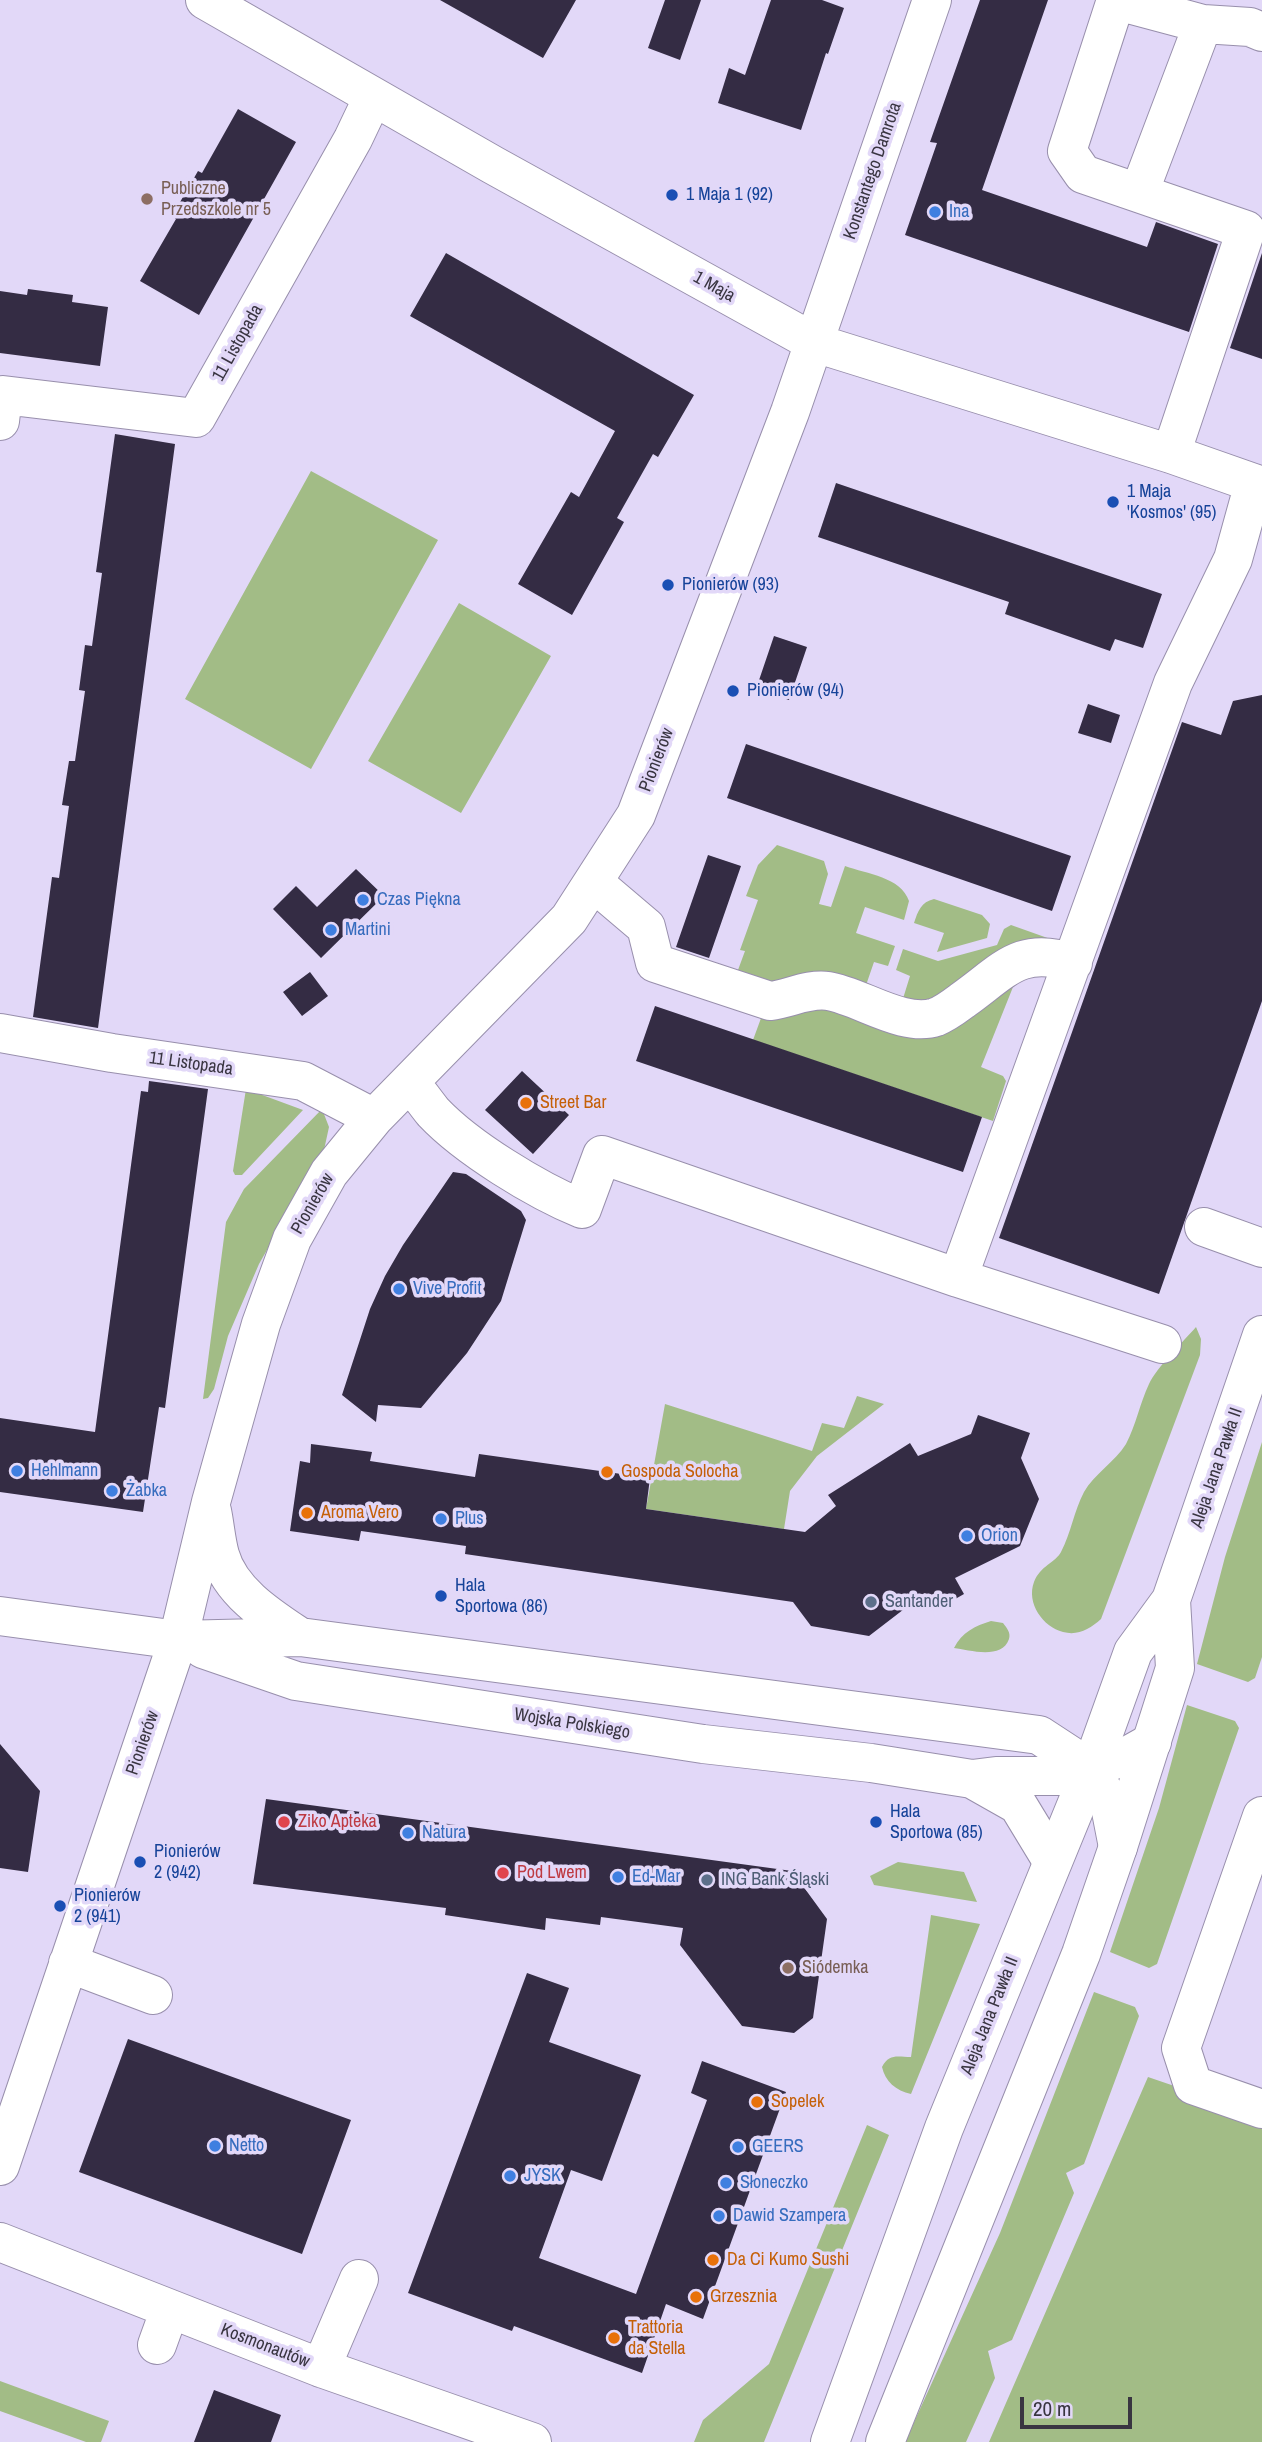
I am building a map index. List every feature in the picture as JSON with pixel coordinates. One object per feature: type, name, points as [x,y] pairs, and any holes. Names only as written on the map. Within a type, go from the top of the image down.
[{"type":"street","name":"1 Maja","points":[[205,0],[373,97],[815,343],[1171,454],[1258,485]]},
{"type":"street","name":"Konstantego Damrota","points":[[815,343],[932,0]]},
{"type":"street","points":[[1171,454],[1254,233],[1083,174],[1067,150],[1116,1],[1203,24],[1250,27],[1262,32]]},
{"type":"street","points":[[1139,193],[1203,24]]},
{"type":"street","name":"11 Listopada","points":[[1,403],[196,418],[353,139],[373,97]]},
{"type":"street","name":"Pionierów","points":[[0,2166],[178,1640],[211,1502],[261,1324],[292,1239],[329,1172],[374,1118],[569,919],[636,815],[815,343]]},
{"type":"street","points":[[958,1278],[1173,683],[1233,559],[1258,485]]},
{"type":"street","points":[[593,882],[646,927],[655,964],[770,1001],[784,1000],[817,990],[830,991],[904,1017],[924,1019],[945,1013],[1019,960],[1042,955],[1073,963]]},
{"type":"street","name":"11 Listopada","points":[[0,1033],[112,1053],[303,1081],[374,1118]]},
{"type":"street","points":[[410,1082],[434,1112],[462,1138],[550,1196],[582,1209],[602,1155],[958,1278],[1162,1344]]},
{"type":"street","points":[[1204,1227],[1262,1248]]},
{"type":"street","name":"Aleja Jana Pawła II","points":[[830,2442],[944,2128],[1091,1769],[1133,1652],[1171,1600],[1262,1335]]},
{"type":"street","name":"Wojska Polskiego","points":[[211,1502],[220,1557],[230,1578],[251,1600],[300,1637]]},
{"type":"street","name":"Aleja Jana Pawła II","points":[[886,2442],[1081,1954],[1118,1847],[1175,1668],[1171,1600]]},
{"type":"street","name":"Wojska Polskiego","points":[[0,1616],[178,1640],[300,1637],[1039,1735],[1091,1769],[1109,1801],[1118,1847]]},
{"type":"street","name":"Wojska Polskiego","points":[[178,1640],[296,1681],[703,1744],[871,1763],[972,1779],[996,1776],[1057,1778],[1128,1756],[1152,1742]]},
{"type":"street","name":"Wojska Polskiego","points":[[972,1779],[1018,1804],[1052,1861]]},
{"type":"street","points":[[1262,1816],[1181,2048],[1193,2085],[1262,2109]]},
{"type":"street","points":[[68,1963],[153,1995]]},
{"type":"street","name":"Kosmonautów","points":[[0,2242],[321,2368],[532,2442]]},
{"type":"street","points":[[321,2368],[359,2278]]},
{"type":"street","points":[[157,2345],[170,2309]]},
{"type":"green space","points":[[311,471],[438,540],[311,769],[185,699]]},
{"type":"green space","points":[[459,603],[551,656],[461,813],[368,761]]},
{"type":"green space","points":[[777,845],[824,861],[828,874],[819,904],[831,907],[845,866],[891,881],[905,893],[909,901],[904,920],[865,907],[856,933],[895,946],[888,966],[874,962],[864,991],[777,989],[738,970],[745,951],[740,950],[758,900],[746,896],[758,865]]},
{"type":"green space","points":[[934,899],[982,915],[990,924],[987,938],[937,952],[944,933],[914,923],[923,905]]},
{"type":"green space","points":[[1011,925],[1056,941],[942,1002],[901,1005],[910,976],[896,970],[903,949],[938,961],[997,945],[1004,929]]},
{"type":"green space","points":[[1019,972],[981,1067],[1003,1076],[1006,1081],[993,1121],[753,1040],[764,1010],[807,1002],[910,1026]]},
{"type":"green space","points":[[246,1089],[303,1110],[242,1175],[235,1175],[233,1171]]},
{"type":"green space","points":[[322,1109],[329,1127],[324,1150],[259,1264],[228,1336],[214,1389],[208,1398],[203,1399],[226,1222],[244,1189]]},
{"type":"green space","points":[[1196,1327],[1201,1339],[1200,1355],[1101,1619],[1079,1632],[1068,1633],[1056,1629],[1043,1620],[1034,1606],[1034,1582],[1040,1572],[1061,1552],[1088,1486],[1126,1444],[1153,1377]]},
{"type":"green space","points":[[857,1396],[884,1404],[817,1456],[790,1491],[784,1529],[646,1509],[665,1404],[812,1451],[822,1423],[844,1428]]},
{"type":"green space","points":[[1262,1442],[1262,1657],[1255,1678],[1248,1682],[1197,1664],[1225,1557]]},
{"type":"green space","points":[[991,1621],[1003,1623],[1009,1633],[1009,1639],[1000,1650],[976,1652],[954,1648],[970,1630]]},
{"type":"green space","points":[[1187,1705],[1235,1721],[1239,1728],[1157,1964],[1149,1968],[1110,1952],[1159,1808]]},
{"type":"green space","points":[[898,1862],[964,1872],[977,1902],[874,1885],[870,1876]]},
{"type":"green space","points":[[931,1915],[980,1924],[911,2094],[892,2085],[882,2067],[891,2058],[911,2057]]},
{"type":"green space","points":[[1094,1992],[1135,2007],[1139,2016],[1084,2164],[1066,2173],[1074,2193],[1012,2340],[988,2351],[995,2378],[966,2442],[905,2442],[1000,2233]]},
{"type":"green space","points":[[1148,2077],[1262,2116],[1262,2442],[989,2442]]},
{"type":"green space","points":[[867,2125],[889,2135],[764,2442],[694,2442],[703,2420],[769,2364]]},
{"type":"green space","points":[[0,2381],[109,2421],[101,2442],[86,2442],[0,2411]]},
{"type":"building","points":[[440,0],[576,0],[543,58]]},
{"type":"building","points":[[665,0],[701,0],[680,60],[648,48]]},
{"type":"building","points":[[771,0],[822,0],[844,8],[801,130],[718,103],[729,68],[745,75]]},
{"type":"building","points":[[980,0],[1048,0],[982,190],[1147,247],[1156,222],[1218,244],[1189,332],[905,235],[937,143],[930,142]]},
{"type":"building","points":[[238,109],[296,142],[199,315],[140,281],[176,219],[172,216],[198,171],[202,173]]},
{"type":"building","points":[[446,253],[694,395],[658,457],[653,454],[617,518],[624,522],[572,615],[518,584],[571,492],[579,497],[615,431],[410,316]]},
{"type":"building","points":[[1262,253],[1262,359],[1230,348]]},
{"type":"building","points":[[28,289],[73,295],[72,302],[108,307],[100,366],[0,353],[0,291],[27,295]]},
{"type":"building","points":[[115,434],[175,444],[98,1028],[33,1017],[52,877],[59,878],[69,806],[62,805],[69,761],[75,761],[85,691],[79,690],[85,645],[92,646],[102,573],[96,572]]},
{"type":"building","points":[[836,483],[1162,594],[1143,648],[1115,639],[1110,651],[1005,614],[1009,602],[818,537]]},
{"type":"building","points":[[774,636],[807,647],[789,700],[756,689]]},
{"type":"building","points":[[1262,695],[1262,1001],[1159,1294],[999,1238],[1182,722],[1221,735],[1233,701]]},
{"type":"building","points":[[1088,704],[1120,715],[1111,743],[1078,733]]},
{"type":"building","points":[[746,744],[1071,856],[1052,911],[727,798]]},
{"type":"building","points":[[708,855],[741,866],[709,958],[676,947]]},
{"type":"building","points":[[356,869],[384,896],[321,958],[273,909],[296,886],[317,907]]},
{"type":"building","points":[[310,972],[328,996],[302,1016],[283,992]]},
{"type":"building","points":[[655,1006],[982,1117],[963,1172],[636,1061]]},
{"type":"building","points":[[522,1071],[569,1115],[533,1154],[485,1110]]},
{"type":"building","points":[[149,1081],[208,1089],[165,1408],[159,1407],[143,1512],[0,1492],[0,1418],[95,1432],[141,1091],[148,1092]]},
{"type":"building","points":[[453,1172],[466,1174],[521,1211],[526,1220],[501,1301],[467,1353],[421,1408],[378,1405],[376,1422],[342,1395],[370,1309],[385,1276]]},
{"type":"building","points":[[978,1415],[1030,1433],[1021,1458],[1039,1499],[1020,1546],[955,1578],[964,1594],[936,1610],[925,1593],[869,1636],[811,1626],[793,1602],[465,1554],[466,1546],[361,1531],[359,1541],[290,1531],[300,1461],[310,1463],[311,1444],[372,1452],[370,1461],[475,1477],[479,1454],[650,1478],[646,1509],[805,1532],[836,1506],[828,1495],[910,1443],[918,1456],[971,1434]]},
{"type":"building","points":[[0,1744],[40,1791],[28,1872],[0,1868]]},
{"type":"building","points":[[266,1799],[792,1871],[827,1919],[813,2018],[794,2033],[742,2026],[680,1945],[683,1928],[601,1917],[600,1925],[546,1918],[545,1930],[445,1915],[446,1908],[253,1884]]},
{"type":"building","points":[[527,1973],[569,1988],[549,2042],[641,2075],[602,2181],[571,2170],[539,2258],[636,2294],[707,2100],[691,2093],[702,2061],[786,2092],[703,2319],[666,2304],[642,2373],[514,2326],[512,2331],[408,2293]]},
{"type":"building","name":"Netto","points":[[128,2039],[351,2120],[302,2254],[79,2172]]},
{"type":"building","points":[[214,2390],[281,2415],[271,2442],[194,2442]]},
{"type":"place","name":"1 Maja 1 (92)","points":[[672,195]]},
{"type":"place","name":"Publiczne Przedszkole nr 5","points":[[147,199]]},
{"type":"place","name":"Ina","points":[[935,212]]},
{"type":"place","name":"1 Maja 'Kosmos' (95)","points":[[1113,502]]},
{"type":"place","name":"Pionierów (93)","points":[[668,585]]},
{"type":"place","name":"Pionierów (94)","points":[[733,691]]},
{"type":"place","name":"Czas Piękna","points":[[363,900]]},
{"type":"place","name":"Martini","points":[[331,930]]},
{"type":"place","name":"Street Bar","points":[[526,1103]]},
{"type":"place","name":"Vive Profit","points":[[399,1289]]},
{"type":"place","name":"Hehlmann","points":[[17,1471]]},
{"type":"place","name":"Gospoda Solocha","points":[[607,1472]]},
{"type":"place","name":"Żabka","points":[[112,1491]]},
{"type":"place","name":"Aroma Vero","points":[[307,1513]]},
{"type":"place","name":"Plus","points":[[441,1519]]},
{"type":"place","name":"Orion","points":[[967,1536]]},
{"type":"place","name":"Hala Sportowa (86)","points":[[441,1596]]},
{"type":"place","name":"Santander","points":[[871,1602]]},
{"type":"place","name":"Ziko Apteka","points":[[284,1822]]},
{"type":"place","name":"Hala Sportowa (85)","points":[[876,1822]]},
{"type":"place","name":"Natura","points":[[408,1833]]},
{"type":"place","name":"Pionierów 2 (942)","points":[[140,1862]]},
{"type":"place","name":"Pod Lwem","points":[[503,1873]]},
{"type":"place","name":"Ed-Mar","points":[[618,1877]]},
{"type":"place","name":"ING Bank Śląski","points":[[707,1880]]},
{"type":"place","name":"Pionierów 2 (941)","points":[[60,1906]]},
{"type":"place","name":"Siódemka","points":[[788,1968]]},
{"type":"place","name":"Sopelek","points":[[757,2102]]},
{"type":"place","name":"Netto","points":[[215,2146]]},
{"type":"place","name":"GEERS","points":[[738,2147]]},
{"type":"place","name":"JYSK","points":[[510,2176]]},
{"type":"place","name":"Słoneczko","points":[[726,2183]]},
{"type":"place","name":"Dawid Szampera","points":[[719,2216]]},
{"type":"place","name":"Da Ci Kumo Sushi","points":[[713,2260]]},
{"type":"place","name":"Grzesznia","points":[[696,2297]]},
{"type":"place","name":"Trattoria da Stella","points":[[614,2338]]}]
